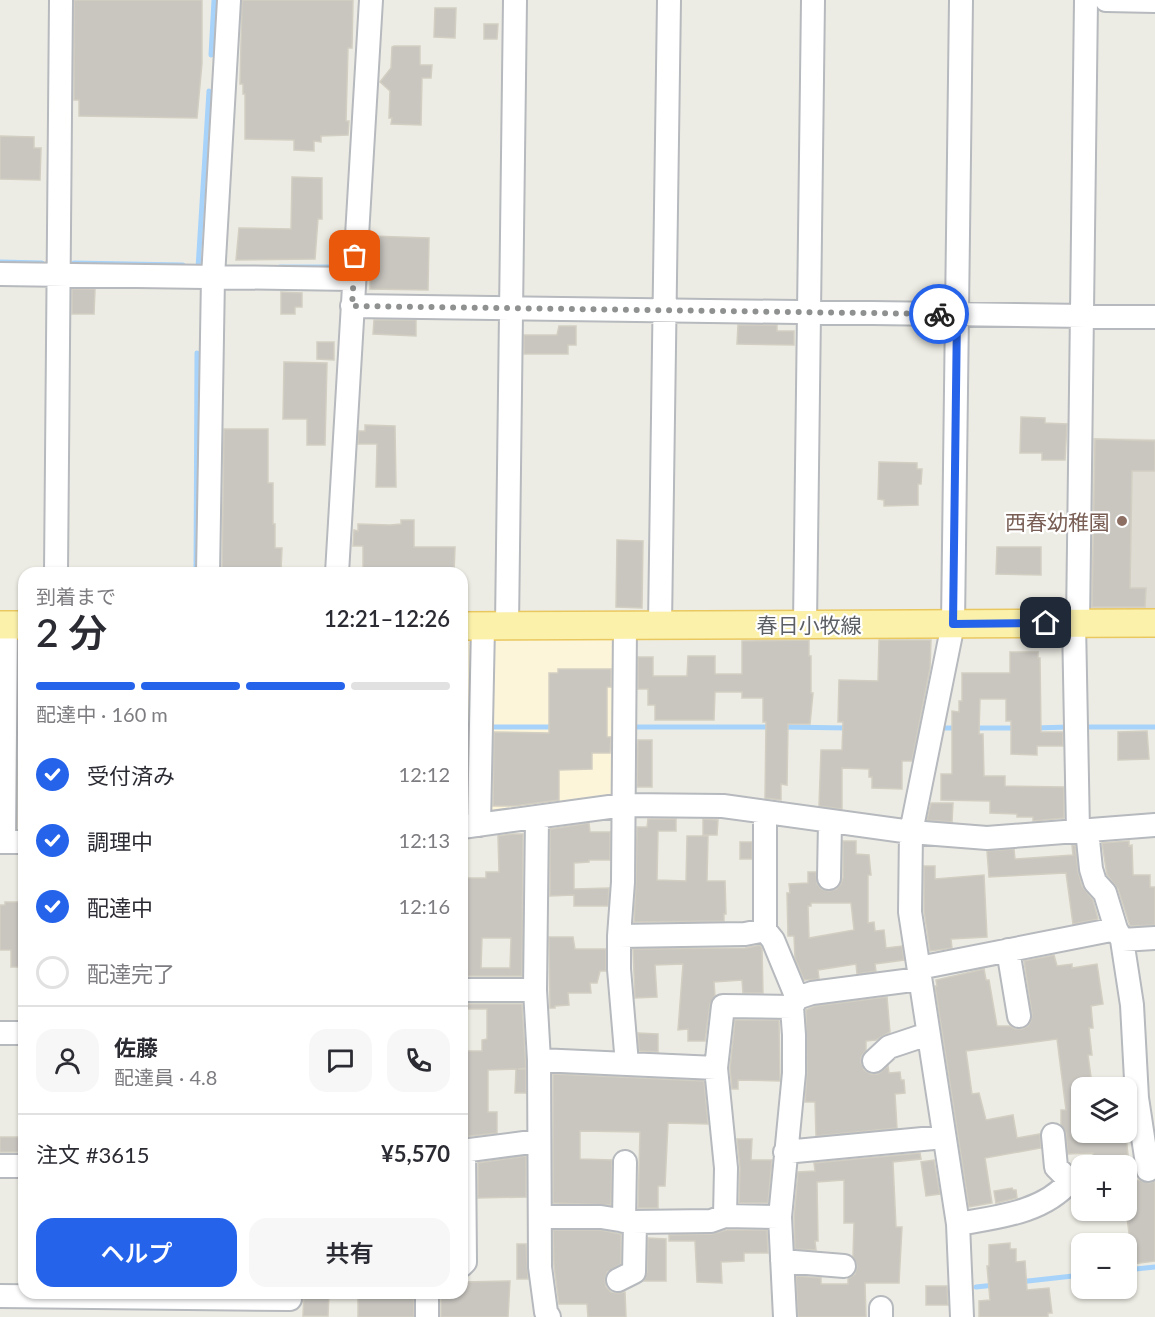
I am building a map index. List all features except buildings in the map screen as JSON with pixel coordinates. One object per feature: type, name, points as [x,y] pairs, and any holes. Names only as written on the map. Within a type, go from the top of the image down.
[{"type":"main road","name":"春日小牧線","points":[[484,626],[1155,623]]},
{"type":"street","points":[[56,567],[61,0]]},
{"type":"street","points":[[208,567],[213,277],[229,0]]},
{"type":"street","points":[[338,567],[353,279],[371,0]]},
{"type":"street","points":[[515,0],[511,308],[484,626],[471,826],[624,805],[723,806],[911,832],[987,838],[1155,825]]},
{"type":"street","points":[[660,625],[669,0]]},
{"type":"street","points":[[805,624],[813,0]]},
{"type":"street","points":[[961,0],[953,624],[911,832],[910,912],[958,1224],[962,1317]]},
{"type":"street","points":[[1086,0],[1076,623],[1082,830],[1095,882],[1105,893],[1119,934],[1132,1005],[1143,1171]]},
{"type":"street","points":[[1106,0],[1155,1]]},
{"type":"street","points":[[0,274],[353,279]]},
{"type":"street","points":[[352,306],[1155,317]]},
{"type":"street","points":[[9,842],[3,681],[10,625]]},
{"type":"street","points":[[625,625],[623,882],[619,969],[627,1064]]},
{"type":"street","points":[[765,813],[765,930],[773,940],[794,1002],[794,1073],[780,1217],[785,1317]]},
{"type":"street","points":[[537,817],[535,990],[539,1060],[540,1267],[546,1312],[549,1317]]},
{"type":"street","points":[[829,878],[830,820]]},
{"type":"street","points":[[619,936],[745,934],[765,930]]},
{"type":"street","points":[[725,1216],[726,1168],[716,1068],[723,1006],[794,1002],[812,993],[919,974],[1008,950],[1119,934],[1155,938]]},
{"type":"street","points":[[1008,950],[1019,1016]]},
{"type":"street","points":[[468,990],[535,990]]},
{"type":"street","points":[[0,1033],[18,1033]]},
{"type":"street","points":[[874,1061],[889,1047],[928,1034]]},
{"type":"street","points":[[539,1060],[716,1068]]},
{"type":"street","points":[[1053,1135],[1056,1167],[1071,1177]]},
{"type":"street","points":[[785,1152],[944,1137]]},
{"type":"street","points":[[468,1150],[539,1141]]},
{"type":"street","points":[[618,1280],[634,1272],[625,1162]]},
{"type":"street","points":[[0,1166],[18,1166]]},
{"type":"street","points":[[958,1224],[1012,1214],[1043,1202],[1071,1183]]},
{"type":"street","points":[[541,1216],[601,1217],[629,1221],[711,1221],[725,1216],[780,1217]]},
{"type":"street","points":[[782,1261],[844,1266]]},
{"type":"street","points":[[0,1296],[18,1296]]},
{"type":"street","points":[[124,1299],[290,1303]]},
{"type":"street","points":[[427,1299],[427,1317]]},
{"type":"shaded area","name":"西春幼稚園","points":[[1091,438],[1155,439],[1155,610],[1094,610],[1088,604]]},
{"type":"shaded area","points":[[468,635],[615,635],[615,798],[468,816]]},
{"type":"waterway","points":[[211,55],[214,0]]},
{"type":"waterway","points":[[198,268],[209,91]]},
{"type":"waterway","points":[[0,262],[42,263]]},
{"type":"waterway","points":[[74,263],[183,265]]},
{"type":"waterway","points":[[280,267],[335,267]]},
{"type":"waterway","points":[[196,567],[197,353]]},
{"type":"waterway","points":[[491,727],[556,727]]},
{"type":"waterway","points":[[631,727],[770,727]]},
{"type":"waterway","points":[[783,727],[848,728]]},
{"type":"waterway","points":[[1034,728],[1069,727]]},
{"type":"waterway","points":[[1085,727],[1155,727]]},
{"type":"waterway","points":[[943,728],[959,728]]},
{"type":"waterway","points":[[974,728],[1016,728]]},
{"type":"waterway","points":[[1137,1269],[1155,1267]]},
{"type":"waterway","points":[[1019,1282],[1071,1276]]},
{"type":"waterway","points":[[976,1287],[995,1285]]},
{"type":"way so far","points":[[355,256],[352,306],[939,314]]},
{"type":"place","name":"西春幼稚園","points":[[1122,521]]},
{"type":"route","points":[[939,314],[957,314],[953,624],[1046,623]]}]
